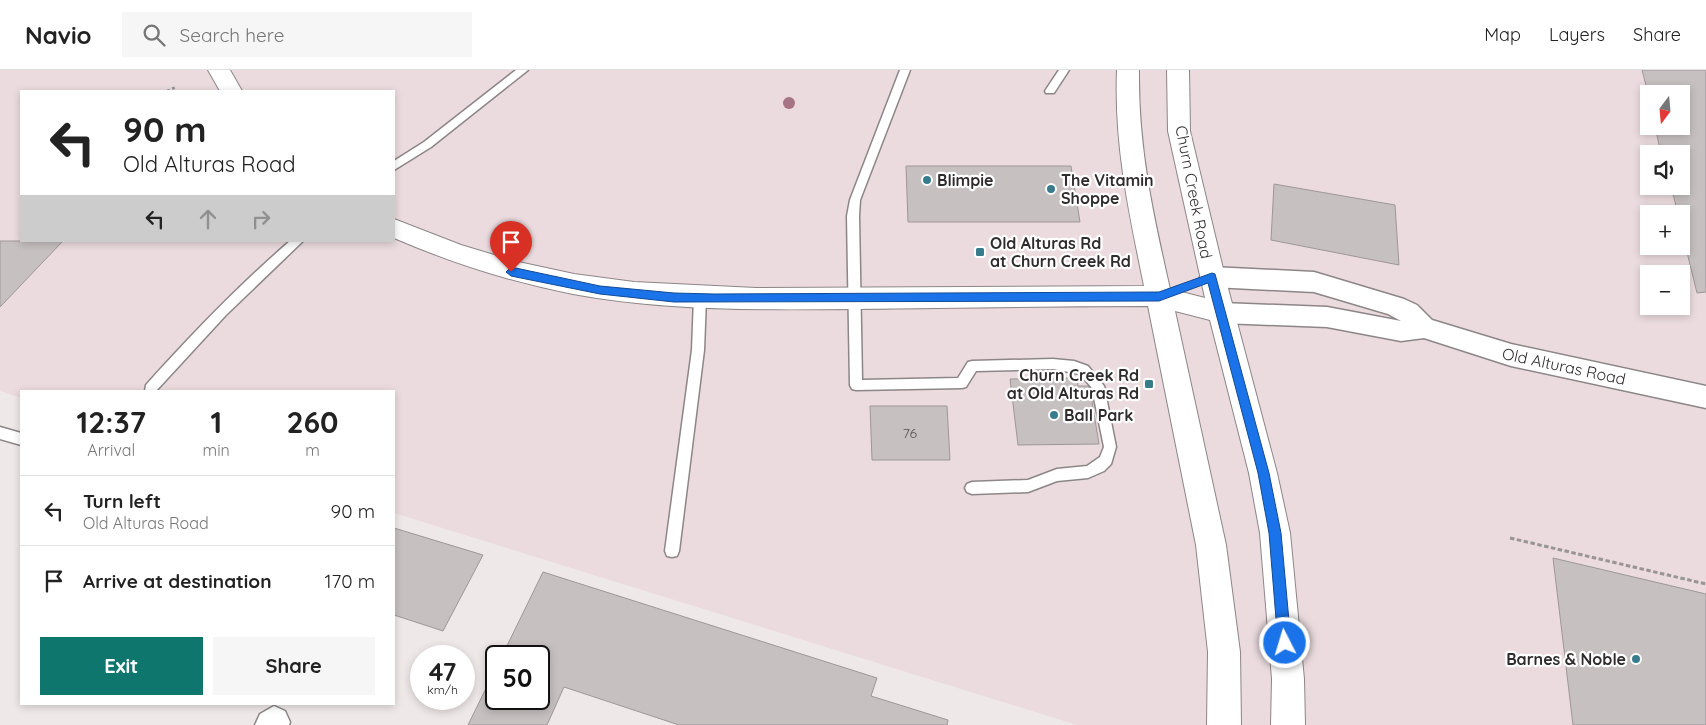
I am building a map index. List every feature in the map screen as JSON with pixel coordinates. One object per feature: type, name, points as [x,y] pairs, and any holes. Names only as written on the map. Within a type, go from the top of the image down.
[{"type":"main road","points":[[219,70],[230,90]]},
{"type":"main road","points":[[1128,70],[1127,108],[1134,180],[1212,544],[1224,652],[1224,725]]},
{"type":"main road","name":"Churn Creek Road","points":[[1178,70],[1179,131],[1212,277],[1264,473],[1275,533],[1288,679],[1288,725]]},
{"type":"main road","name":"Old Alturas Road","points":[[395,228],[447,251],[520,274],[600,290],[700,298],[1159,296],[1222,312]]},
{"type":"main road","name":"Old Alturas Road","points":[[1159,296],[1212,277]]},
{"type":"street","name":"Old Alturas Road","points":[[1212,277],[1314,282],[1395,306],[1408,312],[1424,328]]},
{"type":"street","name":"Old Alturas Road","points":[[1222,312],[1327,317],[1401,331],[1424,328],[1518,357],[1706,397]]},
{"type":"lane","points":[[395,165],[431,143],[499,86],[523,70]]},
{"type":"lane","points":[[905,70],[855,200],[853,216],[856,385],[962,383],[972,366],[1053,364],[1074,366],[1084,370],[1098,386],[1110,447],[1106,460],[1099,467],[1088,472],[1057,475],[1028,486],[972,488]]},
{"type":"lane","points":[[1050,91],[1064,70]]},
{"type":"lane","points":[[150,389],[209,322],[256,276],[297,242]]},
{"type":"lane","points":[[672,551],[698,350],[700,298]]},
{"type":"lane","points":[[0,433],[20,439]]},
{"type":"path","points":[[169,90],[176,87]]},
{"type":"path","points":[[1510,538],[1706,584]]},
{"type":"shaded area","points":[[0,70],[1706,70],[1706,725],[1077,725],[395,513],[395,390],[20,390],[20,398],[0,391]]},
{"type":"building","points":[[1642,70],[1706,70],[1706,292],[1697,293],[1688,255],[1690,255],[1690,205],[1676,205],[1673,195],[1690,195],[1690,145],[1659,145],[1657,135],[1690,135],[1690,85],[1646,85]]},
{"type":"building","points":[[906,166],[1071,166],[1080,222],[908,222]]},
{"type":"building","points":[[1274,184],[1395,205],[1399,265],[1271,240]]},
{"type":"building","points":[[0,241],[62,242],[0,307]]},
{"type":"building","name":"Ball Park","points":[[1077,378],[1078,386],[1088,386],[1090,389],[1099,444],[1018,445],[1010,379]]},
{"type":"building","points":[[870,406],[947,406],[950,460],[872,460]]},
{"type":"building","points":[[395,528],[483,555],[443,631],[395,615]]},
{"type":"building","name":"Barnes & Noble","points":[[1553,558],[1706,594],[1706,725],[1573,725]]},
{"type":"building","points":[[543,572],[877,678],[871,696],[948,720],[947,725],[679,725],[564,687],[547,725],[468,725],[485,690],[485,710],[550,710],[550,645],[507,645]]},
{"type":"place","name":"Blimpie","points":[[927,180]]},
{"type":"place","name":"The Vitamin Shoppe","points":[[1051,189]]},
{"type":"place","name":"Old Alturas Rd at Churn Creek Rd","points":[[980,252]]},
{"type":"place","name":"Churn Creek Rd at Old Alturas Rd","points":[[1149,384]]},
{"type":"place","name":"Ball Park","points":[[1054,415]]},
{"type":"place","name":"Barnes & Noble","points":[[1636,659]]},
{"type":"route","points":[[511,272],[600,290],[674,297],[714,298],[1159,296],[1212,277],[1234,354],[1264,473],[1275,533],[1285,643]]}]
